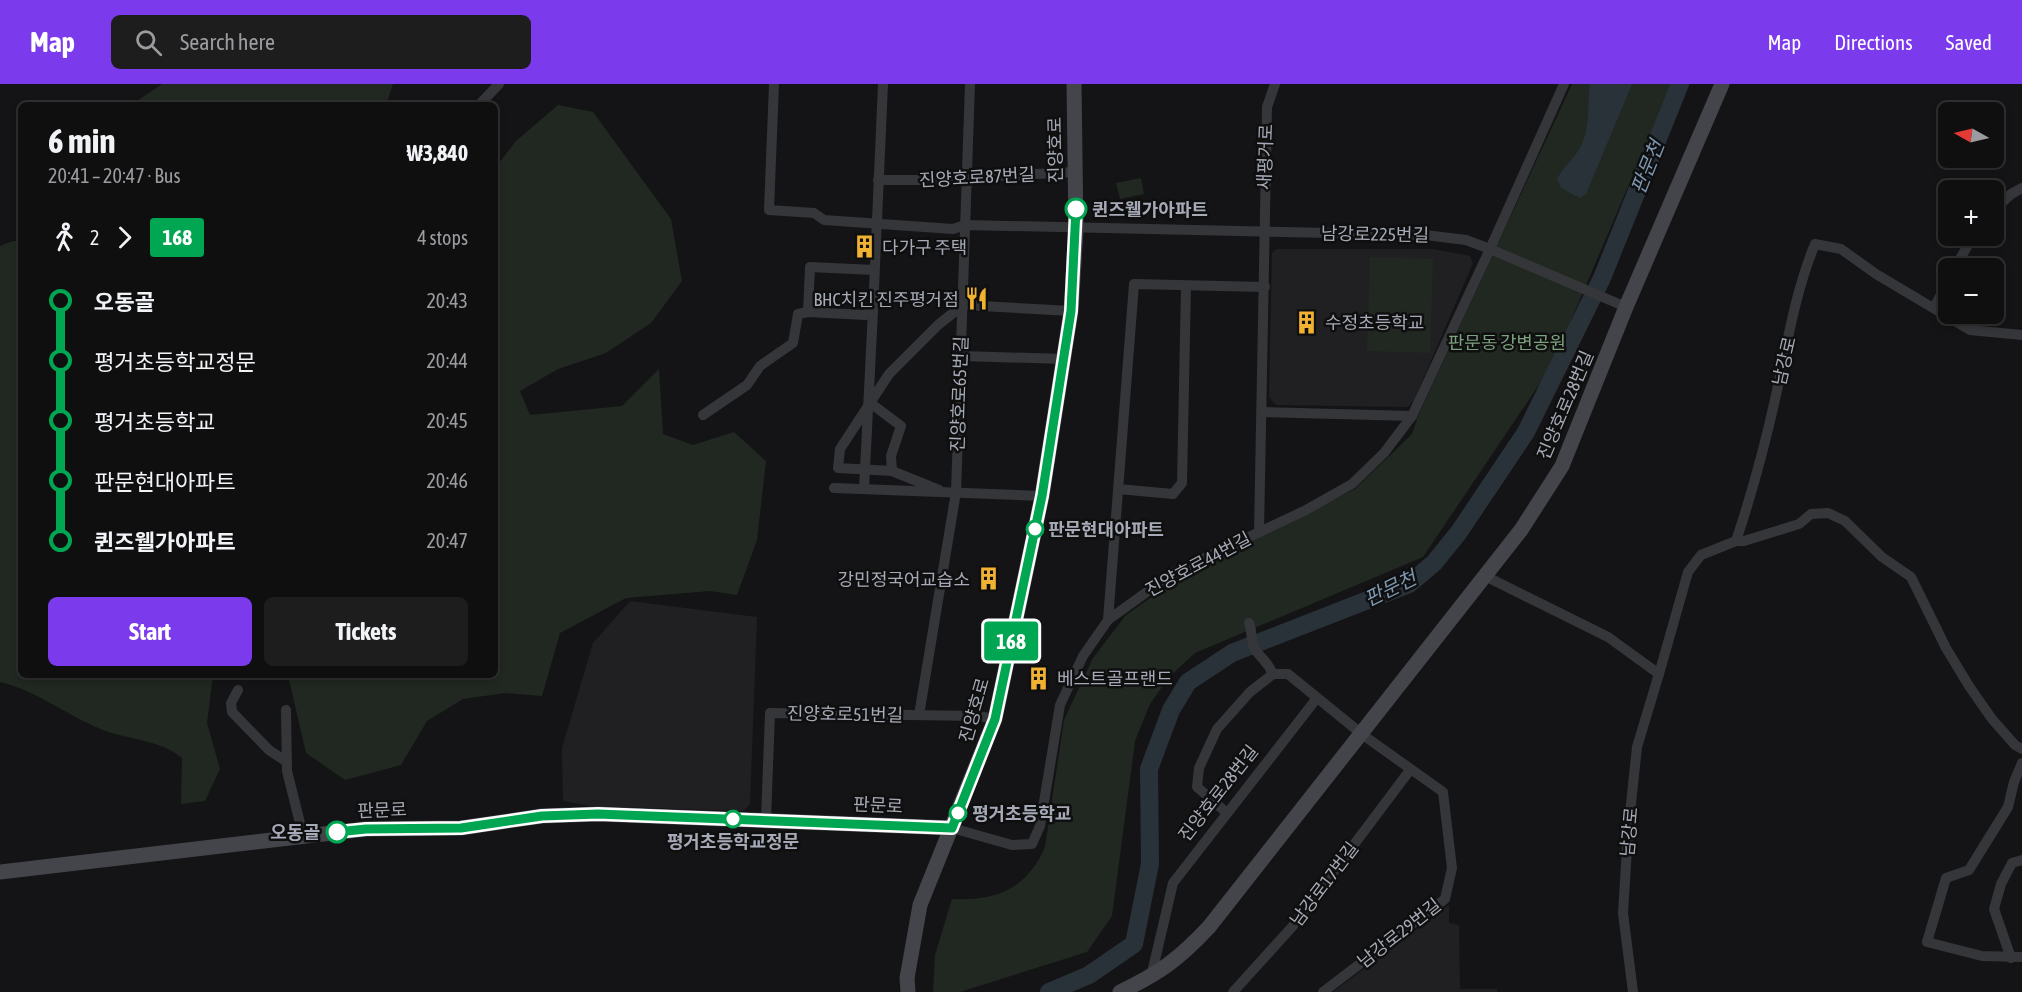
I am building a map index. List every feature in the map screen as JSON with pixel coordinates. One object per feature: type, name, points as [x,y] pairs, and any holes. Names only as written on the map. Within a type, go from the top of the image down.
[{"type":"street","points":[[482,102],[499,84]]},
{"type":"street","name":"남강로225번길","points":[[774,84],[769,210],[814,213],[825,220],[953,229],[965,225],[1425,234],[1466,240],[1621,305]]},
{"type":"street","points":[[864,489],[883,84]]},
{"type":"street","name":"진양호로65번길","points":[[956,492],[970,84]]},
{"type":"street","name":"진양호로","points":[[908,992],[907,978],[920,905],[995,719],[1042,496],[1071,311],[1076,228],[1074,84]]},
{"type":"street","name":"새평거로","points":[[1263,231],[1267,107],[1275,84]]},
{"type":"street","points":[[1490,249],[1564,84]]},
{"type":"street","name":"진양호로28번길","points":[[1120,992],[1151,977],[1181,957],[1209,927],[1363,735],[1521,530],[1562,465],[1621,305],[1722,84]]},
{"type":"street","name":"진양호로87번길","points":[[878,180],[967,180],[1076,172]]},
{"type":"street","points":[[2004,201],[2022,188]]},
{"type":"street","name":"진양호로44번길","points":[[1259,531],[1263,412],[1263,231]]},
{"type":"street","name":"남강로","points":[[1633,992],[1623,913],[1637,747],[1688,572],[1701,555],[1736,541],[1751,498],[1808,262],[1815,244],[1841,249],[1876,274],[1970,330],[2022,335]]},
{"type":"street","name":"진양호로44번길","points":[[952,828],[1012,845],[1032,844],[1040,826],[1060,705],[1083,656],[1108,620],[1164,578],[1304,511],[1352,484],[1384,453],[1413,416],[1490,249]]},
{"type":"street","points":[[808,312],[810,267],[874,270]]},
{"type":"street","points":[[1108,620],[1134,284],[1264,287]]},
{"type":"street","points":[[1118,489],[1173,494],[1182,483],[1186,286]]},
{"type":"street","points":[[1934,308],[1938,300]]},
{"type":"street","points":[[942,491],[917,479],[892,471],[838,468],[840,449],[889,374],[963,305],[1071,311]]},
{"type":"street","points":[[703,415],[747,385],[760,366],[793,343],[798,314],[808,312],[865,315],[873,311]]},
{"type":"street","points":[[961,356],[1065,359]]},
{"type":"street","points":[[869,402],[902,426],[891,456],[892,471]]},
{"type":"street","points":[[1263,412],[1413,416]]},
{"type":"street","points":[[828,444],[840,449]]},
{"type":"street","points":[[834,488],[1042,496]]},
{"type":"street","name":"진양호로51번길","points":[[919,715],[956,492]]},
{"type":"street","points":[[1736,541],[1744,541],[1799,524],[1811,514],[1828,513],[1845,521],[1882,557],[1911,577],[1946,648],[1969,686],[2000,728],[2015,745],[2022,749]]},
{"type":"street","points":[[1485,576],[1608,637],[1659,674]]},
{"type":"street","points":[[1249,623],[1254,633],[1252,641],[1256,651],[1266,659],[1273,674]]},
{"type":"street","points":[[1227,813],[1197,787],[1199,768],[1217,729],[1250,692],[1273,674],[1288,674],[1363,735]]},
{"type":"street","points":[[238,690],[231,703],[232,711],[269,750],[287,762]]},
{"type":"street","name":"진양호로28번길","points":[[1151,977],[1173,883],[1317,698]]},
{"type":"street","points":[[286,710],[287,762],[303,835]]},
{"type":"street","name":"진양호로51번길","points":[[766,819],[770,713],[919,715],[995,719]]},
{"type":"street","name":"남강로29번길","points":[[1323,992],[1445,899],[1452,868],[1447,808],[1443,792],[1363,735]]},
{"type":"street","points":[[2022,764],[2014,782],[2008,807],[1969,870],[1946,878],[1927,942],[1982,956],[2017,957],[1994,909],[2001,884],[2012,863],[2022,860]]},
{"type":"street","name":"남강로17번길","points":[[1233,992],[1292,927],[1410,770]]},
{"type":"street","name":"판문로","points":[[0,872],[303,835],[366,829],[461,828],[542,816],[598,814],[952,828]]},
{"type":"shaded area","points":[[1590,84],[1632,84],[1586,194],[1580,198],[1561,188],[1557,179],[1580,148],[1583,140],[1587,125]]},
{"type":"shaded area","points":[[1277,249],[1433,249],[1470,256],[1473,263],[1414,400],[1408,407],[1276,405],[1269,397],[1272,253]]},
{"type":"shaded area","points":[[630,601],[757,617],[750,804],[743,811],[590,806],[563,801],[562,748],[593,643]]},
{"type":"shaded area","points":[[1449,905],[1449,923],[1459,925],[1460,989],[1497,989],[1497,992],[1333,992]]},
{"type":"green space","points":[[162,84],[393,84],[387,102],[135,102]]},
{"type":"green space","name":"판문동 강변공원","points":[[1572,84],[1672,84],[1551,367],[1423,557],[1195,653],[1169,677],[1150,704],[1135,741],[1112,916],[1087,952],[960,992],[933,992],[935,955],[952,899],[983,898],[1008,890],[1029,873],[1038,861],[1045,847],[1064,720],[1093,658],[1126,615],[1182,576],[1355,489],[1412,434],[1418,416]]},
{"type":"green space","points":[[558,105],[593,112],[671,219],[682,281],[651,323],[606,353],[558,369],[520,391],[530,415],[622,406],[659,369],[663,434],[693,445],[734,432],[766,461],[757,540],[737,595],[710,591],[626,598],[560,633],[542,696],[505,693],[463,699],[427,721],[401,765],[345,780],[306,753],[289,678],[498,678],[498,164],[516,141]]},
{"type":"green space","points":[[1141,178],[1144,194],[1120,199],[1116,183]]},
{"type":"green space","points":[[18,241],[18,678],[213,678],[207,723],[220,769],[205,801],[181,804],[182,758],[174,752],[157,744],[109,732],[81,720],[42,698],[0,682],[0,246]]},
{"type":"green space","points":[[1370,257],[1433,259],[1430,353],[1367,351]]},
{"type":"waterway","name":"판문천","points":[[1049,992],[1089,975],[1134,944],[1150,864],[1149,769],[1171,710],[1188,682],[1232,653],[1409,584],[1434,563],[1459,532],[1526,432],[1602,278],[1680,84]]},
{"type":"bus line","name":"168","points":[[337,832],[366,829],[461,828],[542,816],[598,814],[952,828],[995,719],[1042,496],[1071,311],[1076,209]]},
{"type":"place","name":"퀸즈웰가아파트","points":[[1076,209]]},
{"type":"place","name":"다가구 주택","points":[[864,247]]},
{"type":"place","name":"BHC치킨 진주평거점","points":[[977,299]]},
{"type":"place","name":"수정초등학교","points":[[1307,322]]},
{"type":"place","name":"판문현대아파트","points":[[1035,529]]},
{"type":"place","name":"강민정국어교습소","points":[[988,579]]},
{"type":"place","name":"베스트골프랜드","points":[[1039,678]]},
{"type":"place","name":"평거초등학교","points":[[958,813]]},
{"type":"place","name":"평거초등학교정문","points":[[733,819]]},
{"type":"place","name":"오동골","points":[[337,832]]}]
